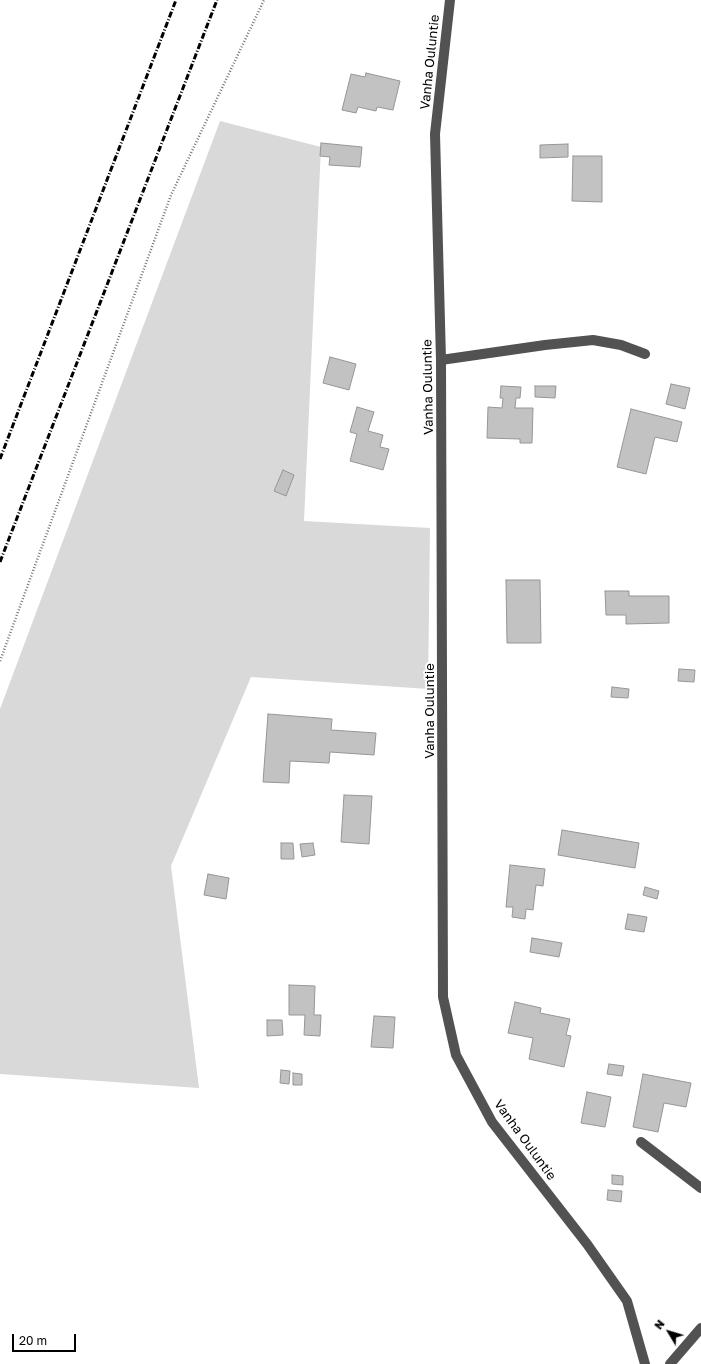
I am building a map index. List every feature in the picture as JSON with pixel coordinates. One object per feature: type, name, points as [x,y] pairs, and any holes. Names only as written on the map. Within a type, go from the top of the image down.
[{"type":"street","name":"Vanha Ouluntie","points":[[450,0],[435,134],[441,360],[443,997],[456,1055],[492,1122],[587,1244],[627,1301],[645,1364]]},
{"type":"street","points":[[441,360],[545,345],[594,340],[621,345],[644,354]]},
{"type":"street","points":[[641,1142],[701,1188]]},
{"type":"street","points":[[670,1364],[701,1328]]},
{"type":"path","points":[[0,661],[170,195],[264,0]]},
{"type":"shaded area","points":[[220,121],[321,147],[304,521],[430,528],[428,689],[251,677],[171,866],[199,1088],[0,1074],[0,709]]},
{"type":"building","points":[[366,73],[400,81],[393,110],[377,107],[376,111],[358,107],[356,113],[342,110],[351,74],[365,77]]},
{"type":"building","points":[[321,143],[362,147],[360,167],[329,165],[330,157],[320,156]]},
{"type":"building","points":[[568,144],[568,157],[540,158],[540,145]]},
{"type":"building","points":[[573,156],[602,156],[602,202],[572,201]]},
{"type":"building","points":[[330,357],[356,364],[349,390],[323,383]]},
{"type":"building","points":[[671,384],[690,388],[685,409],[666,404]]},
{"type":"building","points":[[501,386],[521,387],[520,398],[516,398],[515,408],[533,408],[532,443],[520,443],[520,439],[487,438],[488,407],[502,408],[503,398],[500,398]]},
{"type":"building","points":[[535,386],[556,386],[555,398],[535,397]]},
{"type":"building","points":[[357,407],[374,412],[368,431],[383,435],[380,447],[389,449],[383,470],[350,461],[357,434],[350,432]]},
{"type":"building","points":[[631,409],[682,422],[677,442],[655,437],[646,474],[617,467]]},
{"type":"building","points":[[283,470],[294,475],[286,496],[274,491]]},
{"type":"building","points":[[506,580],[540,580],[541,643],[507,643]]},
{"type":"building","points":[[605,591],[629,591],[629,596],[669,596],[669,623],[626,624],[626,615],[606,615]]},
{"type":"building","points":[[679,669],[695,670],[694,682],[678,681]]},
{"type":"building","points":[[612,687],[629,689],[628,698],[611,697]]},
{"type":"building","points":[[268,714],[332,719],[331,730],[376,733],[374,755],[330,752],[329,763],[290,761],[289,783],[263,782]]},
{"type":"building","points":[[344,795],[372,796],[369,844],[341,842]]},
{"type":"building","points":[[562,830],[639,843],[635,868],[558,855]]},
{"type":"building","points":[[281,843],[293,843],[294,859],[281,859]]},
{"type":"building","points":[[313,843],[315,855],[302,857],[300,844]]},
{"type":"building","points":[[510,865],[545,869],[543,886],[536,885],[533,910],[526,909],[525,919],[512,917],[513,907],[506,907]]},
{"type":"building","points":[[208,874],[229,878],[226,899],[204,895]]},
{"type":"building","points":[[645,887],[659,891],[657,899],[643,895]]},
{"type":"building","points":[[628,914],[647,917],[644,932],[625,929]]},
{"type":"building","points":[[532,938],[562,943],[559,957],[530,952]]},
{"type":"building","points":[[289,985],[315,986],[314,1015],[321,1015],[320,1036],[304,1035],[305,1015],[289,1015]]},
{"type":"building","points":[[515,1002],[541,1008],[540,1013],[570,1019],[566,1035],[571,1036],[564,1067],[529,1059],[533,1038],[508,1033]]},
{"type":"building","points":[[374,1016],[395,1017],[393,1048],[371,1047]]},
{"type":"building","points":[[267,1020],[282,1020],[283,1035],[267,1036]]},
{"type":"building","points":[[609,1064],[624,1066],[622,1076],[607,1074]]},
{"type":"building","points":[[281,1070],[290,1071],[289,1084],[280,1083]]},
{"type":"building","points":[[293,1073],[302,1074],[302,1085],[293,1085]]},
{"type":"building","points":[[643,1074],[691,1083],[686,1107],[664,1103],[658,1132],[633,1127]]},
{"type":"building","points":[[587,1092],[611,1097],[605,1127],[581,1123]]},
{"type":"building","points":[[612,1175],[623,1176],[623,1185],[612,1184]]},
{"type":"building","points":[[608,1190],[622,1191],[621,1202],[607,1200]]},
{"type":"railway","points":[[0,459],[176,0]]},
{"type":"railway","points":[[0,562],[217,0]]}]
